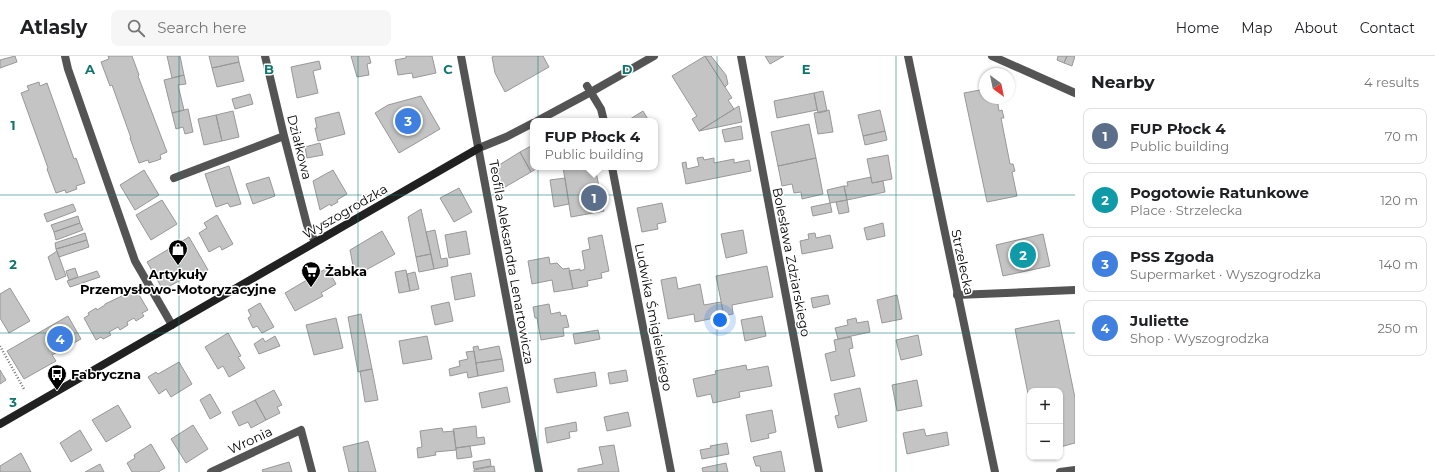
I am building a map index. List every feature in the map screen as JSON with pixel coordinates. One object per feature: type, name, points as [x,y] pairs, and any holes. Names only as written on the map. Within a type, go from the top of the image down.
[{"type":"street","points":[[65,56],[68,69],[135,261],[172,325]]},
{"type":"street","name":"Działkowa","points":[[265,56],[307,225],[315,242]]},
{"type":"street","name":"Teofila Aleksandra Lenartowicza","points":[[462,56],[539,472]]},
{"type":"street","points":[[542,118],[589,89],[654,56]]},
{"type":"street","name":"Bolesława Zdziarskiego","points":[[741,56],[820,472]]},
{"type":"street","name":"Strzelecka","points":[[908,56],[995,472]]},
{"type":"street","points":[[992,56],[1075,92]]},
{"type":"street","points":[[589,89],[601,109],[603,118]]},
{"type":"street","name":"Wyszogrodzka","points":[[0,424],[479,148],[506,138],[530,125]]},
{"type":"street","points":[[174,178],[284,136]]},
{"type":"street","name":"Ludwika Śmigielskiego","points":[[613,170],[671,472]]},
{"type":"street","points":[[957,295],[1075,290]]},
{"type":"street","name":"Wronia","points":[[211,472],[300,430],[312,472]]},
{"type":"street","points":[[1060,472],[1075,470]]},
{"type":"path","points":[[0,346],[24,389]]},
{"type":"building","points":[[15,56],[17,62],[0,68],[0,60]]},
{"type":"building","points":[[108,56],[132,56],[139,75],[138,76],[167,152],[160,155],[161,159],[149,163],[148,160],[139,163],[112,85],[110,86],[101,62],[109,59]]},
{"type":"building","points":[[167,56],[180,56],[184,75],[172,78]]},
{"type":"building","points":[[209,56],[238,56],[239,62],[212,68]]},
{"type":"building","points":[[351,56],[369,56],[371,63],[367,64],[369,75],[357,77]]},
{"type":"building","points":[[406,56],[432,56],[436,73],[413,78],[412,73],[398,75],[395,60],[406,58]]},
{"type":"building","points":[[543,56],[549,67],[505,92],[495,73],[492,57]]},
{"type":"building","points":[[705,56],[732,98],[728,100],[734,109],[699,131],[692,119],[697,116],[672,76]]},
{"type":"building","points":[[705,56],[711,56],[726,75],[728,84],[725,87]]},
{"type":"building","points":[[765,56],[784,56],[770,64]]},
{"type":"building","points":[[1058,56],[1067,56],[1064,63],[1057,60]]},
{"type":"building","points":[[1067,56],[1075,56],[1072,66],[1064,63]]},
{"type":"building","points":[[319,61],[321,69],[313,71],[318,93],[297,98],[291,67]]},
{"type":"building","points":[[239,62],[244,81],[217,87],[212,68]]},
{"type":"building","points":[[184,75],[186,84],[178,85],[184,110],[172,113],[164,80]]},
{"type":"building","points":[[39,82],[40,86],[47,83],[74,159],[76,158],[85,183],[76,186],[77,189],[66,193],[65,190],[56,193],[21,93],[29,90],[27,86]]},
{"type":"building","points":[[979,90],[979,104],[998,104],[999,111],[1002,110],[1004,118],[1001,118],[1010,164],[1013,164],[1015,171],[1012,172],[1017,196],[987,202],[964,93]]},
{"type":"building","points":[[823,91],[827,111],[818,113],[814,93]]},
{"type":"building","points":[[814,93],[817,110],[777,118],[774,101]]},
{"type":"building","points":[[250,94],[253,104],[235,109],[232,99]]},
{"type":"building","points":[[421,96],[440,129],[399,153],[375,113],[388,105]]},
{"type":"building","points":[[739,106],[742,122],[699,131],[734,109]]},
{"type":"building","points":[[188,109],[193,132],[185,134],[183,127],[176,129],[172,113]]},
{"type":"building","points":[[829,110],[833,132],[818,134],[814,113]]},
{"type":"building","points":[[880,110],[885,131],[863,136],[858,115]]},
{"type":"building","points":[[233,111],[239,137],[222,141],[216,115]]},
{"type":"building","points":[[643,111],[647,118],[632,118]]},
{"type":"building","points":[[339,112],[345,134],[318,141],[315,128],[317,128],[315,118]]},
{"type":"building","points":[[216,115],[222,141],[204,145],[198,119]]},
{"type":"building","points":[[809,124],[816,158],[778,166],[771,132]]},
{"type":"building","points":[[741,126],[743,139],[725,142],[722,130]]},
{"type":"building","points":[[885,131],[887,140],[865,145],[863,136]]},
{"type":"building","points":[[320,143],[323,155],[307,158],[305,147]]},
{"type":"building","points":[[530,147],[530,170],[534,170],[531,172],[520,152]]},
{"type":"building","points":[[520,152],[531,172],[500,190],[496,170],[499,165]]},
{"type":"building","points":[[888,155],[892,179],[872,183],[867,159]]},
{"type":"building","points":[[703,157],[704,160],[714,158],[714,163],[734,159],[734,163],[749,160],[751,171],[686,184],[682,163],[686,162],[687,169],[699,166],[697,158]]},
{"type":"building","points":[[816,158],[823,194],[802,199],[801,192],[794,193],[792,184],[782,186],[778,166]]},
{"type":"building","points":[[229,166],[241,204],[230,207],[228,203],[216,207],[205,174]]},
{"type":"building","points":[[144,170],[159,195],[135,210],[120,185]]},
{"type":"building","points":[[333,170],[347,194],[337,200],[338,202],[331,206],[330,204],[320,210],[313,181]]},
{"type":"building","points":[[563,170],[596,170],[604,211],[571,217]]},
{"type":"building","points":[[269,177],[275,196],[253,204],[246,184]]},
{"type":"building","points":[[871,177],[872,183],[883,181],[885,192],[847,200],[844,186],[848,186],[847,182]]},
{"type":"building","points":[[565,178],[569,204],[554,207],[550,180]]},
{"type":"building","points":[[844,186],[847,200],[830,203],[827,190]]},
{"type":"building","points":[[459,188],[472,212],[454,222],[440,198]]},
{"type":"building","points":[[162,200],[177,224],[151,240],[136,215]]},
{"type":"building","points":[[847,200],[849,212],[839,214],[836,202]]},
{"type":"building","points":[[662,203],[666,222],[657,224],[658,229],[642,232],[637,208]]},
{"type":"building","points":[[830,203],[832,212],[813,216],[811,207]]},
{"type":"building","points":[[73,204],[76,211],[47,222],[44,214]]},
{"type":"building","points":[[421,209],[431,254],[416,257],[408,217]]},
{"type":"building","points":[[217,215],[233,244],[222,250],[220,246],[209,252],[199,233],[207,228],[204,223]]},
{"type":"building","points":[[78,216],[80,223],[54,232],[51,225]]},
{"type":"building","points":[[80,223],[83,230],[56,240],[54,232]]},
{"type":"building","points":[[883,223],[885,236],[867,240],[864,228]]},
{"type":"building","points":[[435,230],[441,259],[447,258],[448,266],[434,269],[426,232]]},
{"type":"building","points":[[743,230],[747,253],[726,258],[721,234]]},
{"type":"building","points":[[382,231],[395,254],[355,276],[350,250]]},
{"type":"building","points":[[466,231],[470,254],[449,258],[445,235]]},
{"type":"building","points":[[85,233],[87,240],[56,249],[55,243]]},
{"type":"building","points":[[815,233],[816,238],[830,235],[833,248],[802,254],[800,241],[809,239],[808,234]]},
{"type":"building","points":[[1043,234],[1050,266],[1003,276],[996,245]]},
{"type":"building","points":[[602,235],[609,271],[601,273],[602,278],[587,281],[588,286],[573,289],[569,271],[580,269],[580,271],[585,269],[582,251],[590,249],[588,238]]},
{"type":"building","name":"Artykuły Przemysłowo-Motoryzacyjne","points":[[189,237],[208,270],[194,279],[191,274],[163,290],[147,262]]},
{"type":"building","points":[[87,240],[89,247],[59,257],[56,249]]},
{"type":"building","points":[[57,251],[66,276],[56,280],[48,257]]},
{"type":"building","points":[[431,254],[434,269],[419,272],[416,257]]},
{"type":"building","points":[[549,257],[550,264],[557,263],[563,269],[569,268],[573,289],[554,292],[552,280],[532,284],[528,261]]},
{"type":"building","points":[[767,266],[773,297],[732,305],[733,314],[724,316],[716,276]]},
{"type":"building","points":[[75,268],[78,277],[69,280],[66,271]]},
{"type":"building","name":"Żabka","points":[[327,268],[336,284],[321,293],[323,296],[295,311],[285,293]]},
{"type":"building","points":[[406,270],[410,291],[399,293],[395,272]]},
{"type":"building","points":[[97,271],[100,277],[70,287],[67,281]]},
{"type":"building","points":[[415,272],[419,289],[410,291],[407,274]]},
{"type":"building","points":[[471,273],[475,296],[455,300],[451,277]]},
{"type":"building","points":[[676,277],[678,289],[700,284],[704,305],[721,302],[724,316],[695,322],[694,314],[668,319],[661,280]]},
{"type":"building","points":[[10,288],[30,321],[9,333],[0,318],[0,294]]},
{"type":"building","points":[[135,288],[148,310],[142,313],[144,316],[136,321],[134,318],[127,322],[128,325],[120,330],[118,327],[109,332],[111,335],[103,339],[101,337],[96,340],[84,318],[89,315],[88,313],[96,308],[97,310],[105,304],[122,296],[121,295],[129,290],[130,292]]},
{"type":"building","points":[[828,295],[830,304],[813,308],[811,298]]},
{"type":"building","points":[[897,295],[902,319],[882,323],[877,300]]},
{"type":"building","points":[[449,302],[453,321],[435,325],[431,306]]},
{"type":"building","points":[[260,303],[274,327],[262,333],[257,326],[253,328],[248,318],[251,316],[248,310]]},
{"type":"building","points":[[549,304],[551,314],[560,312],[561,316],[566,315],[569,327],[563,328],[564,336],[541,340],[537,318],[535,318],[533,307]]},
{"type":"building","points":[[361,314],[372,369],[358,372],[348,317]]},
{"type":"building","points":[[68,316],[81,339],[52,355],[56,361],[24,379],[7,351]]},
{"type":"building","points":[[762,316],[766,336],[745,341],[741,320]]},
{"type":"building","points":[[336,318],[343,348],[314,355],[306,325]]},
{"type":"building","points":[[856,318],[857,323],[868,321],[870,332],[838,339],[835,328],[848,325],[847,320]]},
{"type":"building","points":[[1059,320],[1075,398],[1075,443],[1063,446],[1063,388],[1027,389],[1015,329]]},
{"type":"building","points":[[598,330],[600,339],[575,344],[573,334]]},
{"type":"building","points":[[228,333],[241,356],[238,357],[245,368],[229,377],[223,366],[218,369],[205,347]]},
{"type":"building","points":[[918,335],[922,355],[901,360],[896,340]]},
{"type":"building","points":[[275,336],[280,346],[259,354],[254,344],[263,338],[265,342]]},
{"type":"building","points":[[427,336],[432,359],[403,364],[399,341]]},
{"type":"building","points":[[851,337],[853,348],[849,349],[855,376],[831,381],[825,354],[836,351],[834,340]]},
{"type":"building","points":[[478,346],[479,350],[499,346],[502,359],[476,363],[473,347]]},
{"type":"building","points":[[474,351],[478,376],[468,378],[467,372],[450,376],[449,369],[460,366],[459,361],[468,359],[466,352]]},
{"type":"building","points":[[502,359],[504,371],[478,376],[476,363]]},
{"type":"building","points":[[179,362],[192,384],[171,397],[166,389],[159,394],[148,377],[156,372],[158,374]]},
{"type":"building","points":[[746,365],[747,370],[768,366],[772,386],[739,392],[740,397],[713,403],[711,394],[697,397],[693,379],[716,374],[715,371]]},
{"type":"building","points":[[372,369],[378,400],[365,402],[360,371]]},
{"type":"building","points":[[0,370],[6,380],[0,384]]},
{"type":"building","points":[[626,370],[628,381],[610,384],[608,373]]},
{"type":"building","points":[[595,372],[597,386],[557,393],[554,379]]},
{"type":"building","points":[[917,380],[922,406],[897,411],[892,385]]},
{"type":"building","points":[[507,387],[510,402],[482,408],[479,393]]},
{"type":"building","points":[[860,388],[867,421],[838,428],[835,416],[839,415],[834,394]]},
{"type":"building","points":[[274,390],[282,405],[277,407],[280,413],[266,420],[255,400]]},
{"type":"building","points":[[210,394],[221,413],[210,419],[200,400]]},
{"type":"building","points":[[255,400],[266,420],[251,428],[248,422],[239,426],[232,412]]},
{"type":"building","points":[[118,405],[131,427],[106,442],[92,420]]},
{"type":"building","points":[[772,410],[776,432],[768,434],[769,438],[751,442],[746,415]]},
{"type":"building","points":[[628,412],[631,426],[607,431],[604,417]]},
{"type":"building","points":[[576,422],[577,431],[569,432],[570,438],[547,443],[545,428]]},
{"type":"building","points":[[193,425],[208,449],[186,463],[171,439]]},
{"type":"building","points":[[476,426],[477,438],[484,437],[485,444],[456,448],[453,429]]},
{"type":"building","points":[[442,428],[443,432],[454,431],[456,450],[435,452],[436,455],[418,458],[417,448],[422,447],[420,431]]},
{"type":"building","points":[[924,429],[926,436],[947,432],[949,445],[907,454],[903,433]]},
{"type":"building","points":[[80,430],[92,450],[71,462],[60,443]]},
{"type":"building","points":[[368,441],[376,472],[349,472],[343,447]]},
{"type":"building","points":[[727,443],[729,454],[702,459],[700,450],[711,448],[710,446]]},
{"type":"building","points":[[151,444],[165,468],[158,472],[132,472],[127,463],[135,458],[134,455]]},
{"type":"building","points":[[614,445],[619,472],[578,472],[578,469],[603,464],[599,447]]},
{"type":"building","points":[[470,446],[472,457],[457,459],[456,448]]},
{"type":"building","points":[[781,451],[785,472],[761,472],[760,466],[756,466],[753,457]]},
{"type":"building","points":[[21,453],[31,472],[0,472],[0,466]]},
{"type":"building","points":[[490,459],[491,466],[474,469],[473,462]]},
{"type":"building","points":[[289,462],[292,472],[263,472],[262,470]]},
{"type":"building","points":[[726,463],[728,472],[703,472],[702,468]]},
{"type":"building","points":[[100,464],[104,472],[85,472]]},
{"type":"building","points":[[494,466],[495,472],[474,472],[474,470]]},
{"type":"place","name":"PSS Zgoda","points":[[408,121]]},
{"type":"place","name":"FUP Płock 4","points":[[594,198]]},
{"type":"place","name":"Pogotowie Ratunkowe","points":[[1023,255]]},
{"type":"place","name":"Artykuły Przemysłowo-Motoryzacyjne","points":[[178,266]]},
{"type":"place","name":"Żabka","points":[[311,288]]},
{"type":"place","name":"Juliette","points":[[60,339]]},
{"type":"place","name":"Fabryczna","points":[[57,391]]}]
